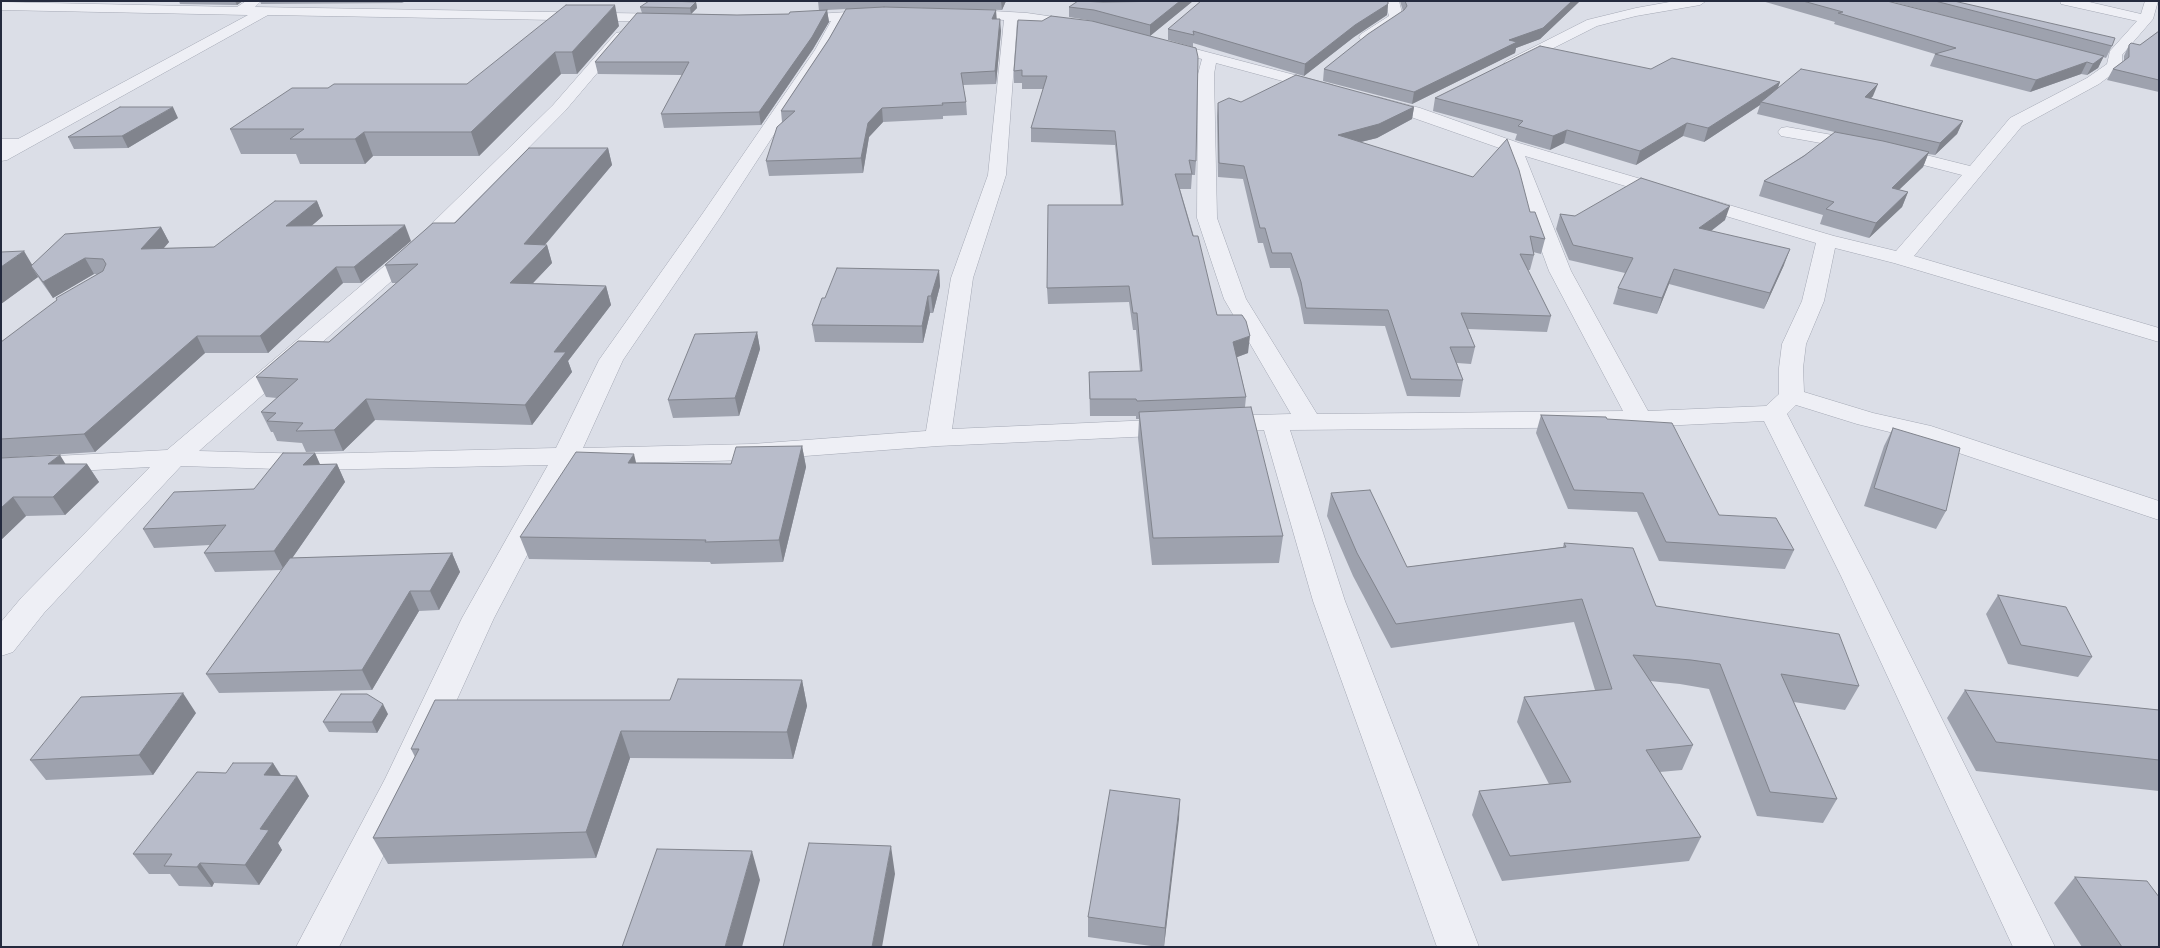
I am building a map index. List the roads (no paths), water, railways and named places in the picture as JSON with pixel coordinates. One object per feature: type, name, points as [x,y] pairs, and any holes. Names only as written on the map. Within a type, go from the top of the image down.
[{"type":"street","points":[[474,15],[500,1]]},
{"type":"street","points":[[1352,47],[1396,17],[1392,1]]},
{"type":"street","points":[[1499,70],[1592,22],[1700,1]]},
{"type":"street","points":[[2066,1],[2146,19]]},
{"type":"street","points":[[1901,259],[2016,122],[2093,81],[2114,66],[2115,54],[2146,19],[2152,1]]},
{"type":"street","points":[[1,6],[240,10],[261,6],[474,15],[691,19]]},
{"type":"street","points":[[1,156],[261,6]]},
{"type":"street","points":[[945,13],[1023,11],[1093,27]]},
{"type":"street","points":[[938,438],[962,278],[997,175],[1023,11]]},
{"type":"street","points":[[776,19],[895,13]]},
{"type":"street","points":[[317,947],[401,783],[478,618],[566,456],[611,360],[711,216],[822,50],[841,16]]},
{"type":"street","points":[[1,644],[33,605],[174,458],[422,244],[559,108],[636,18]]},
{"type":"street","points":[[1168,32],[1150,41],[1343,92]]},
{"type":"street","points":[[1210,57],[1206,74],[1208,218],[1235,299],[1308,422]]},
{"type":"street","points":[[2096,61],[2114,66]]},
{"type":"street","points":[[1308,83],[1323,71]]},
{"type":"street","points":[[1361,97],[1414,112],[1513,147],[1827,240],[1901,259],[2159,335]]},
{"type":"street","points":[[1414,112],[1431,103]]},
{"type":"street","points":[[1787,132],[1878,148],[1973,172]]},
{"type":"street","points":[[1,144],[21,144]]},
{"type":"street","points":[[1513,147],[1560,271],[1640,419]]},
{"type":"street","points":[[1827,240],[1813,301],[1794,344],[1783,404],[1856,576],[2034,947]]},
{"type":"street","points":[[1,468],[174,458],[311,462],[752,452],[938,438],[1276,422],[1640,419],[1783,404],[1866,419],[1922,432],[2159,511]]},
{"type":"street","points":[[1276,422],[1329,601],[1458,947]]}]
